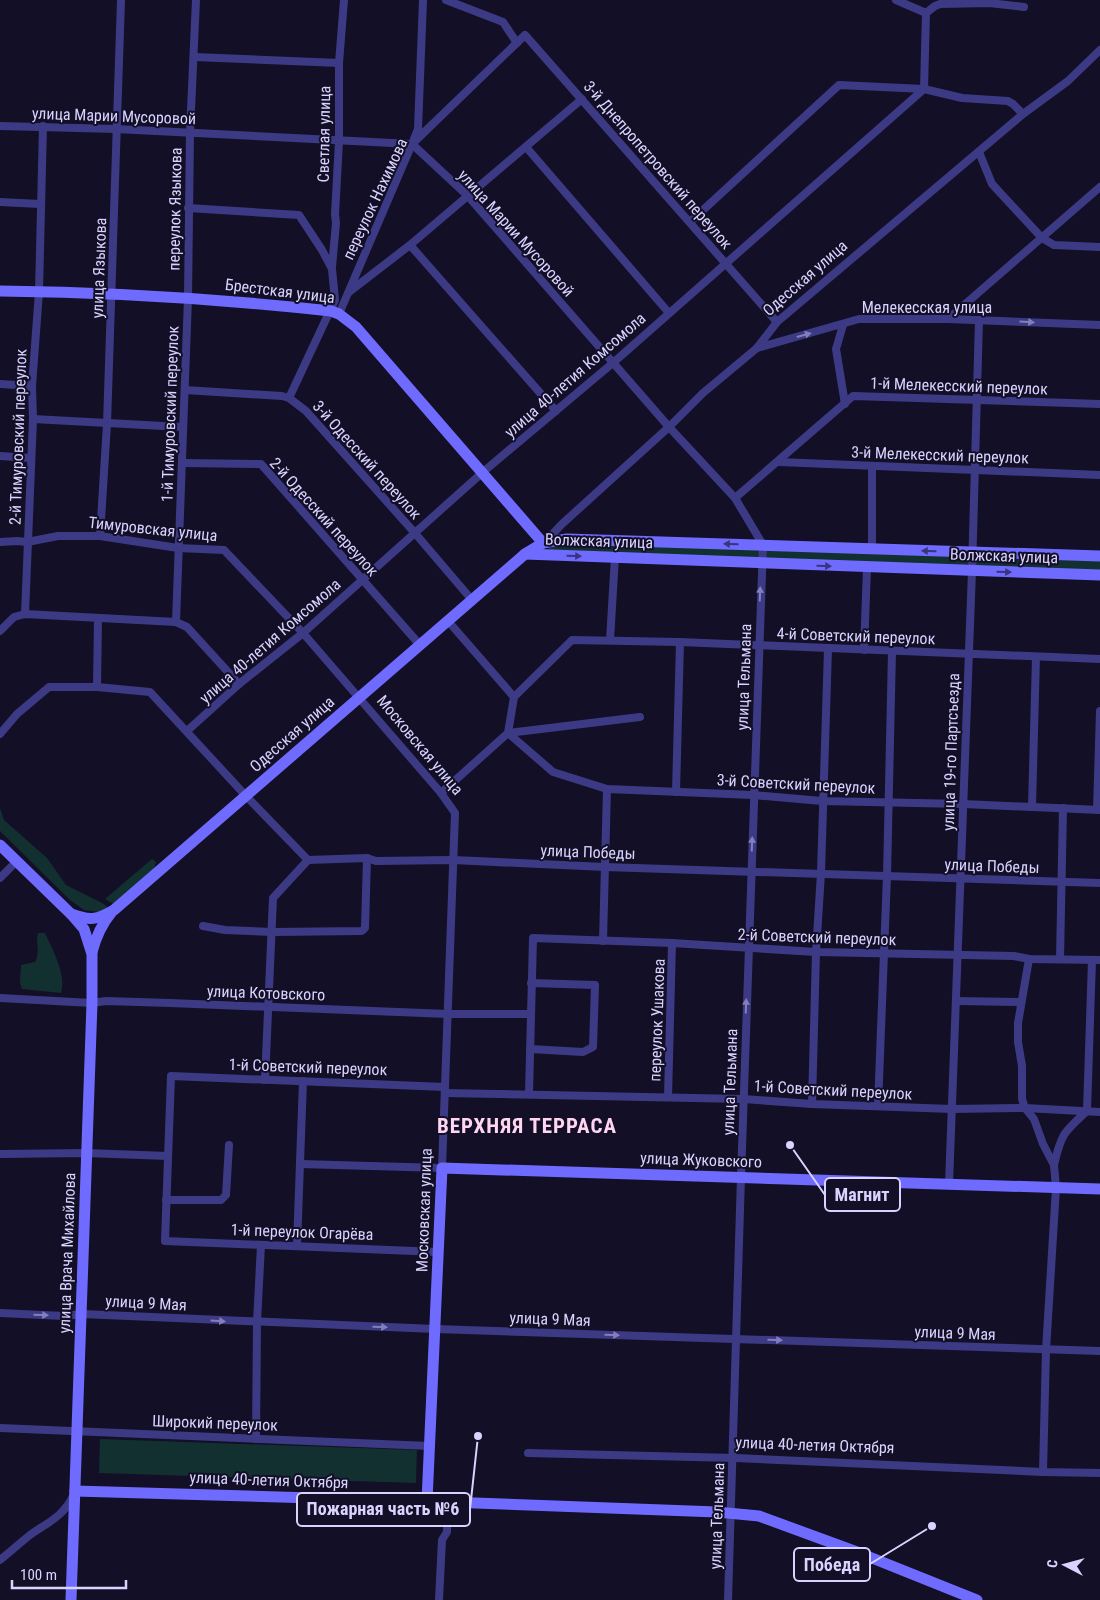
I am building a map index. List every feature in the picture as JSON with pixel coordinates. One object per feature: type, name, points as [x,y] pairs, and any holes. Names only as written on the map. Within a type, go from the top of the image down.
[{"type":"main road","name":"Брестская улица","points":[[0,291],[188,298],[335,312],[356,327],[543,543]]},
{"type":"main road","name":"Волжская улица","points":[[526,554],[543,543],[567,539],[1100,556]]},
{"type":"main road","name":"Волжская улица","points":[[526,554],[1100,576]]},
{"type":"main road","name":"Одесская улица","points":[[71,914],[93,919],[103,917],[114,910],[526,554]]},
{"type":"main road","name":"улица Врача Михайлова","points":[[0,845],[84,929],[92,954],[92,1003],[72,1600]]},
{"type":"main road","points":[[92,954],[96,936],[103,922],[114,910]]},
{"type":"main road","name":"улица Жуковского","points":[[442,1168],[1100,1189]]},
{"type":"main road","name":"Московская улица","points":[[427,1501],[442,1168]]},
{"type":"main road","name":"улица 40-летия Октября","points":[[75,1491],[427,1501],[731,1513],[759,1516],[978,1600]]},
{"type":"street","name":"улица Языкова","points":[[100,536],[112,295],[120,0]]},
{"type":"street","name":"переулок Языкова","points":[[188,298],[190,132],[196,0]]},
{"type":"street","name":"Светлая улица","points":[[332,269],[339,141],[339,63],[344,0]]},
{"type":"street","points":[[412,144],[418,129],[423,0]]},
{"type":"street","points":[[446,0],[503,22],[517,43]]},
{"type":"street","points":[[896,0],[926,13]]},
{"type":"street","points":[[924,89],[926,13],[934,6],[940,4],[989,3],[1024,8]]},
{"type":"street","name":"3-й Днепропетровский переулок","points":[[517,43],[525,35],[777,322]]},
{"type":"street","name":"переулок Нахимова","points":[[289,398],[335,312],[348,294],[412,144],[517,43]]},
{"type":"street","name":"Одесская улица","points":[[543,543],[669,427],[703,393],[757,348],[777,322],[1023,114],[1068,81],[1100,50]]},
{"type":"street","points":[[194,57],[339,63]]},
{"type":"street","points":[[690,222],[839,85],[924,89],[962,98],[1008,101],[1023,114]]},
{"type":"street","name":"улица 40-летия Комсомола","points":[[186,731],[239,684],[303,633],[414,532],[614,362],[725,262],[924,89]]},
{"type":"street","points":[[348,294],[410,245],[582,99]]},
{"type":"street","name":"улица Марии Мусоровой","points":[[0,126],[116,128],[412,144],[468,196],[669,427],[736,498],[763,545]]},
{"type":"street","name":"2-й Тимуровский переулок","points":[[25,614],[33,419],[32,386],[39,292],[42,126]]},
{"type":"street","points":[[526,147],[669,313]]},
{"type":"street","points":[[979,152],[992,184],[1042,238],[1054,245],[1100,247]]},
{"type":"street","points":[[948,319],[1100,187]]},
{"type":"street","points":[[0,202],[40,204]]},
{"type":"street","points":[[188,208],[300,215],[332,269],[335,312]]},
{"type":"street","points":[[410,245],[556,411]]},
{"type":"street","name":"1-й Тимуровский переулок","points":[[176,622],[188,298]]},
{"type":"street","name":"Мелекесская улица","points":[[757,348],[859,319],[948,319],[1100,325]]},
{"type":"street","name":"улица 19-го Партсъезда","points":[[949,1184],[972,571],[979,320]]},
{"type":"street","points":[[843,325],[836,349],[845,404]]},
{"type":"street","points":[[0,384],[32,386]]},
{"type":"street","name":"3-й Одесский переулок","points":[[184,390],[257,394],[289,398],[306,410],[472,600]]},
{"type":"street","name":"1-й Мелекесский переулок","points":[[736,498],[853,396],[1100,404]]},
{"type":"street","points":[[33,419],[182,427]]},
{"type":"street","points":[[0,456],[31,458]]},
{"type":"street","name":"3-й Мелекесский переулок","points":[[779,462],[1100,475]]},
{"type":"street","name":"2-й Одесский переулок","points":[[182,464],[261,464],[420,646]]},
{"type":"street","points":[[872,466],[872,549]]},
{"type":"street","name":"Тимуровская улица","points":[[0,542],[27,542],[58,536],[100,536],[178,548],[224,550],[303,633],[359,698]]},
{"type":"street","name":"улица Тельмана","points":[[728,1600],[740,1177],[763,545]]},
{"type":"street","points":[[610,640],[615,557]]},
{"type":"street","points":[[864,650],[867,568]]},
{"type":"street","points":[[0,631],[14,617],[25,614],[176,622],[187,627],[239,684]]},
{"type":"street","points":[[97,687],[98,618]]},
{"type":"street","points":[[448,622],[514,697],[508,733]]},
{"type":"street","name":"4-й Советский переулок","points":[[514,697],[572,640],[680,642],[1100,659]]},
{"type":"street","points":[[676,792],[680,642]]},
{"type":"street","points":[[812,1104],[828,649]]},
{"type":"street","points":[[878,1106],[887,876],[887,803],[892,651]]},
{"type":"street","points":[[1032,807],[1036,657]]},
{"type":"street","points":[[2,728],[49,687],[97,687],[150,692],[308,860],[273,898],[265,1080]]},
{"type":"street","name":"Московская улица","points":[[359,698],[441,793],[455,813],[442,1168]]},
{"type":"street","points":[[1098,810],[1100,711]]},
{"type":"street","points":[[441,793],[508,733],[640,717]]},
{"type":"street","name":"3-й Советский переулок","points":[[508,733],[552,772],[607,789],[887,803],[963,804],[1098,810]]},
{"type":"street","points":[[603,941],[607,789]]},
{"type":"street","points":[[1060,959],[1063,808]]},
{"type":"street","points":[[203,926],[226,930],[272,932],[362,931],[365,928],[366,858]]},
{"type":"street","name":"улица Победы","points":[[308,860],[366,858],[376,861],[453,860],[605,867],[1100,883]]},
{"type":"street","points":[[0,878],[17,861]]},
{"type":"street","name":"2-й Советский переулок","points":[[531,983],[532,938],[672,943],[816,952],[1014,956],[1029,959],[1096,960]]},
{"type":"street","name":"переулок Ушакова","points":[[668,1097],[672,943]]},
{"type":"street","points":[[1029,959],[1018,1023],[1018,1042],[1022,1066],[1022,1099],[1025,1108],[1034,1119],[1042,1144],[1054,1166]]},
{"type":"street","points":[[1043,1472],[1046,1350],[1056,1188],[1054,1166],[1059,1142],[1066,1130],[1087,1111],[1096,960]]},
{"type":"street","points":[[529,1094],[531,983],[595,985],[592,1047],[583,1052],[530,1049]]},
{"type":"street","name":"улица Котовского","points":[[0,998],[92,1003],[448,1014],[531,1014]]},
{"type":"street","points":[[956,1001],[1021,1002]]},
{"type":"street","name":"1-й Советский переулок","points":[[168,1156],[170,1076],[303,1081],[529,1094],[743,1099],[812,1104],[952,1109],[1025,1108],[1100,1112]]},
{"type":"street","points":[[297,1245],[303,1081]]},
{"type":"street","points":[[0,1154],[86,1153],[168,1156],[166,1200],[221,1200],[226,1195],[229,1145]]},
{"type":"street","name":"улица Жуковского","points":[[300,1164],[442,1168]]},
{"type":"street","name":"1-й переулок Огарёва","points":[[166,1200],[165,1241],[438,1252]]},
{"type":"street","points":[[256,1438],[257,1322],[261,1244]]},
{"type":"street","name":"улица 9 Мая","points":[[0,1313],[64,1316],[82,1314],[435,1329],[1100,1351]]},
{"type":"street","name":"Широкий переулок","points":[[0,1428],[430,1446]]},
{"type":"street","name":"улица 40-летия Октября","points":[[528,1453],[732,1458],[1100,1473]]},
{"type":"street","points":[[0,1560],[32,1534],[56,1518],[68,1506],[75,1491]]},
{"type":"street","points":[[439,1600],[442,1540],[447,1532],[448,1502]]},
{"type":"green space","points":[[561,542],[760,550],[759,560],[540,553]]},
{"type":"green space","points":[[764,550],[969,557],[968,568],[764,560]]},
{"type":"green space","points":[[976,557],[1100,561],[1100,572],[975,568]]},
{"type":"green space","points":[[0,808],[4,820],[47,858],[66,885],[109,908],[99,912],[84,910],[70,900],[0,831]]},
{"type":"green space","points":[[152,859],[156,862],[154,869],[113,904],[105,899]]},
{"type":"green space","points":[[38,933],[45,933],[58,962],[62,979],[61,993],[22,989],[20,983],[21,965],[35,962],[38,955]]},
{"type":"green space","points":[[100,1439],[417,1450],[416,1483],[99,1473]]},
{"type":"place","name":"Магнит","points":[[790,1145]]},
{"type":"place","name":"Пожарная часть №6","points":[[478,1436]]},
{"type":"place","name":"Победа","points":[[932,1526]]},
{"type":"district","name":"ВЕРХНЯЯ ТЕРРАСА","points":[[527,1126]]}]
